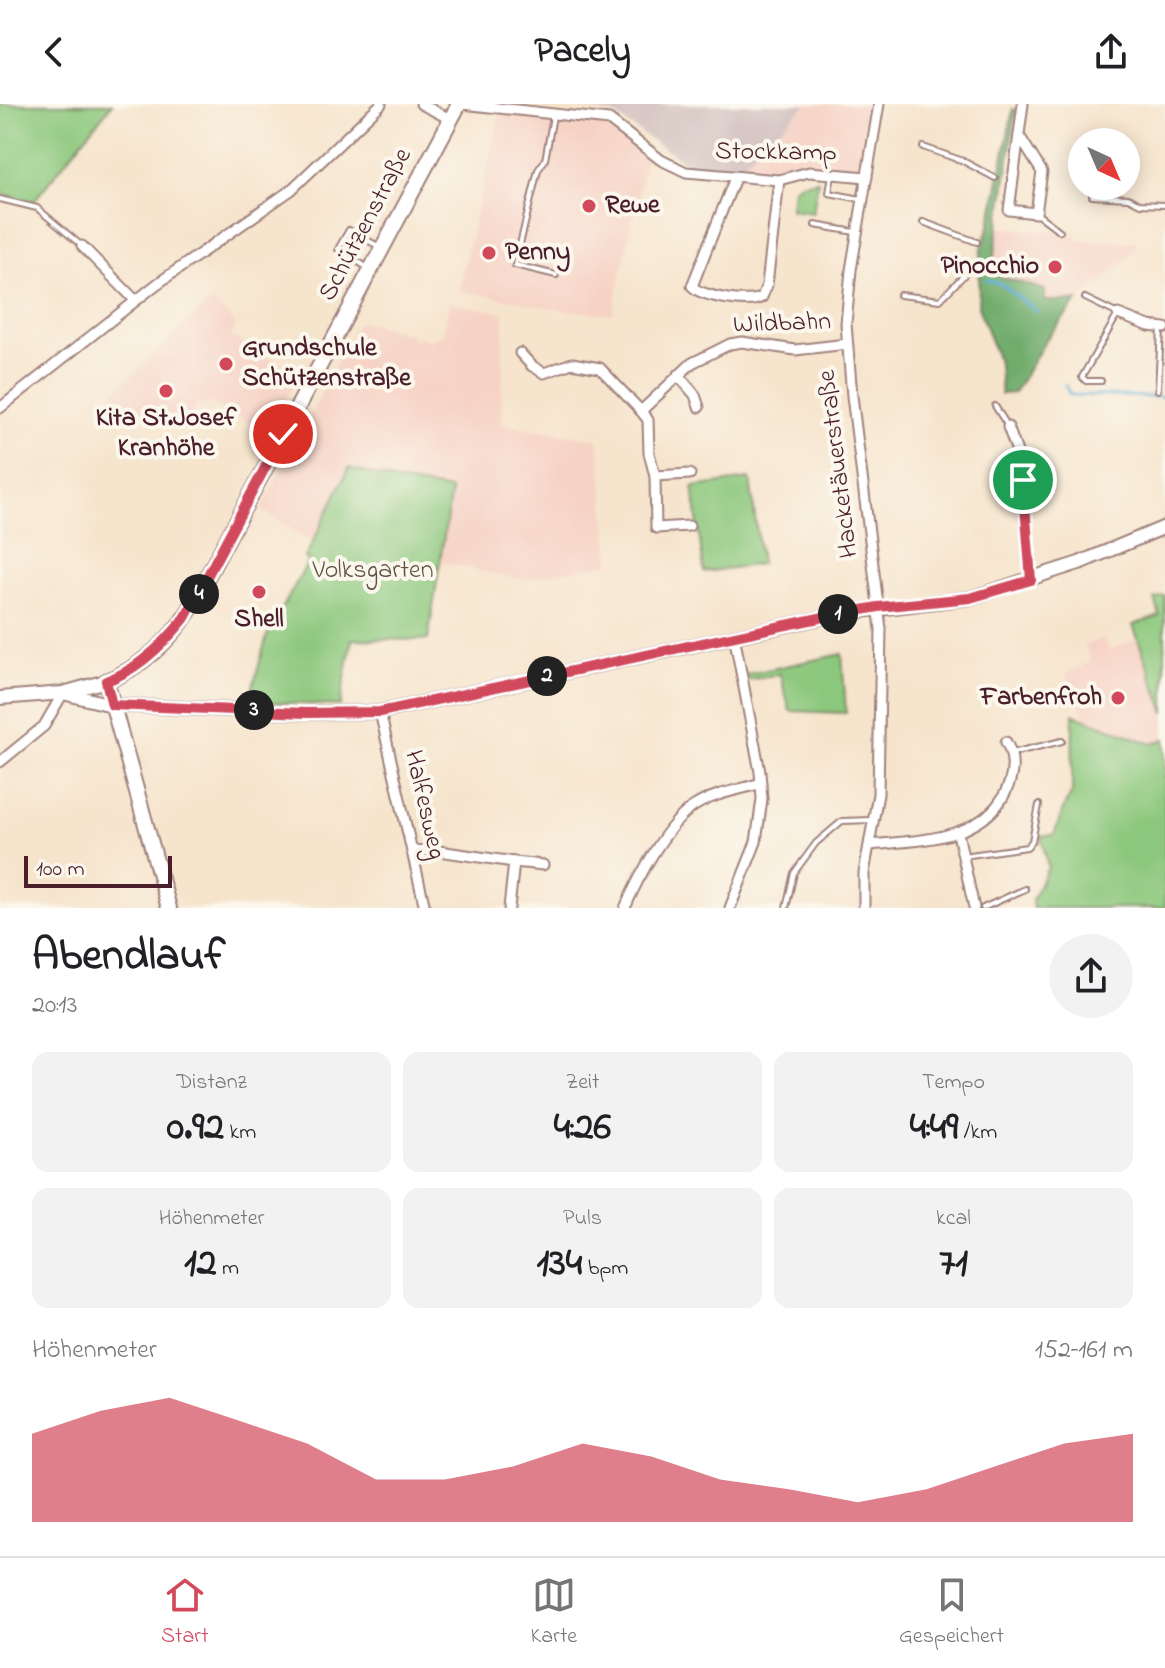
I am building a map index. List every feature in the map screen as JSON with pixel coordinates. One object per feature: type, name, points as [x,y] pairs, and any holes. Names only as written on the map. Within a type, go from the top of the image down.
[{"type":"main road","name":"Schützenstraße","points":[[106,681],[120,676],[144,659],[168,638],[189,611],[450,119],[461,104]]},
{"type":"main road","points":[[106,681],[169,908]]},
{"type":"street","points":[[0,408],[135,300],[291,190],[381,104]]},
{"type":"street","points":[[421,104],[450,119]]},
{"type":"street","name":"Stockkamp","points":[[461,104],[609,120],[676,169],[735,178],[779,180],[809,172],[867,177]]},
{"type":"street","name":"Hacketäuerstraße","points":[[864,908],[863,882],[875,820],[878,782],[880,661],[878,607],[847,344],[848,289],[879,104]]},
{"type":"street","points":[[1020,137],[1042,172],[1036,213],[1009,210],[1023,104]]},
{"type":"street","points":[[735,178],[692,286],[699,292],[751,301],[760,299],[767,285],[779,180]]},
{"type":"street","points":[[82,246],[135,300]]},
{"type":"street","points":[[1118,314],[1163,328]]},
{"type":"street","name":"Wildbahn","points":[[641,411],[692,363],[736,343],[795,350],[847,344]]},
{"type":"street","points":[[520,353],[544,373],[572,363],[600,368],[648,420],[649,453],[655,476],[656,528],[689,526]]},
{"type":"street","points":[[678,375],[695,395],[699,407]]},
{"type":"street","points":[[1008,427],[1020,460],[1031,580]]},
{"type":"street","points":[[655,476],[690,474]]},
{"type":"street","points":[[63,693],[112,705],[318,714],[380,712],[878,607],[970,598],[1031,580],[1165,527]]},
{"type":"street","points":[[730,908],[756,842],[762,804],[761,783],[734,635]]},
{"type":"street","points":[[0,698],[63,693],[106,681]]},
{"type":"street","points":[[0,762],[44,726],[63,693]]},
{"type":"street","name":"Halfesweg","points":[[380,712],[425,908]]},
{"type":"street","points":[[870,845],[958,833],[981,821],[1003,797],[1011,776],[1012,753],[1006,742]]},
{"type":"street","points":[[625,908],[660,847],[690,809],[709,799],[761,783]]},
{"type":"street","points":[[958,833],[974,908]]},
{"type":"street","points":[[412,851],[432,850],[543,865]]},
{"type":"street","points":[[509,908],[514,862]]},
{"type":"lane","points":[[554,114],[545,160],[538,170],[515,265],[556,275]]},
{"type":"lane","points":[[923,147],[963,161],[995,178]]},
{"type":"lane","points":[[832,173],[829,193],[863,199]]},
{"type":"lane","points":[[0,199],[37,208],[82,246]]},
{"type":"lane","points":[[1132,200],[1140,204],[1165,205]]},
{"type":"lane","points":[[1036,213],[1060,231]]},
{"type":"lane","points":[[923,222],[977,242]]},
{"type":"lane","points":[[815,225],[857,232]]},
{"type":"lane","points":[[370,269],[338,249],[349,230],[382,248]]},
{"type":"lane","points":[[900,295],[940,300],[968,271]]},
{"type":"lane","points":[[1085,298],[1118,314],[1082,377],[1086,381],[1101,381]]},
{"type":"lane","points":[[1158,390],[1163,328]]},
{"type":"lane","points":[[995,406],[1008,427]]},
{"type":"lane","points":[[1012,753],[1062,741]]},
{"type":"lane","points":[[963,856],[1027,847],[1032,841],[1039,805]]},
{"type":"lane","points":[[786,908],[794,873],[816,843],[842,821],[875,820]]},
{"type":"lane","points":[[983,908],[1025,889]]},
{"type":"shaded area","points":[[547,104],[807,104],[739,167],[689,165],[613,114],[580,108],[547,107]]},
{"type":"shaded area","points":[[807,104],[869,104],[859,173],[811,166],[739,167]]},
{"type":"shaded area","points":[[500,114],[610,125],[649,155],[644,164],[613,314],[560,310],[458,290]]},
{"type":"shaded area","name":"Pinocchio","points":[[1000,227],[1077,235],[1077,240],[1137,242],[1127,259],[1078,301],[1045,301],[992,274]]},
{"type":"shaded area","name":"Grundschule Schützenstraße","points":[[212,300],[237,325],[231,336],[299,375],[268,432],[208,402],[206,406],[199,402],[188,421],[175,428],[112,394]]},
{"type":"shaded area","points":[[450,303],[504,313],[501,424],[598,439],[610,563],[523,580],[441,562],[450,490],[396,481],[349,468],[313,542],[261,510],[357,324],[363,321],[411,335],[413,340],[420,337],[430,340],[442,335]]},
{"type":"shaded area","name":"Farbenfroh","points":[[1104,638],[1109,650],[1138,639],[1165,713],[1165,739],[1152,744],[1085,718],[1065,673],[1091,662],[1085,645]]},
{"type":"green space","points":[[0,104],[112,104],[33,202],[0,193]]},
{"type":"green space","points":[[1013,109],[1016,110],[992,274],[1045,290],[1045,301],[1078,301],[1047,338],[1014,393],[1001,394],[999,364],[978,306],[981,251],[990,225]]},
{"type":"green space","points":[[818,180],[813,212],[791,209],[793,188]]},
{"type":"green space","name":"Volksgarten","points":[[349,468],[396,481],[451,490],[428,640],[352,639],[340,706],[249,701],[267,636],[309,560],[305,558]]},
{"type":"green space","points":[[750,479],[761,564],[704,572],[693,487]]},
{"type":"green space","points":[[1165,596],[1165,713],[1133,625],[1160,616],[1155,599]]},
{"type":"green space","points":[[842,654],[846,713],[790,711],[780,674],[749,680],[742,677],[748,674]]},
{"type":"green space","points":[[1073,714],[1152,744],[1165,739],[1165,908],[1033,908],[1032,900],[1048,867],[1041,836],[1054,835],[1072,792]]},
{"type":"waterway","points":[[986,280],[1001,284],[1037,312]]},
{"type":"waterway","points":[[1065,385],[1070,395],[1165,397]]},
{"type":"place","name":"Rewe","points":[[589,206]]},
{"type":"place","name":"Penny","points":[[489,253]]},
{"type":"place","name":"Pinocchio","points":[[1055,267]]},
{"type":"place","name":"Grundschule Schützenstraße","points":[[226,364]]},
{"type":"place","name":"Kita St.Josef Kranhöhe","points":[[166,391]]},
{"type":"place","name":"Shell","points":[[259,592]]},
{"type":"place","name":"Farbenfroh","points":[[1118,698]]},
{"type":"route","points":[[283,434],[185,618],[137,665],[106,681],[112,705],[306,713],[380,712],[863,609],[970,598],[1031,580],[1023,480]]}]
